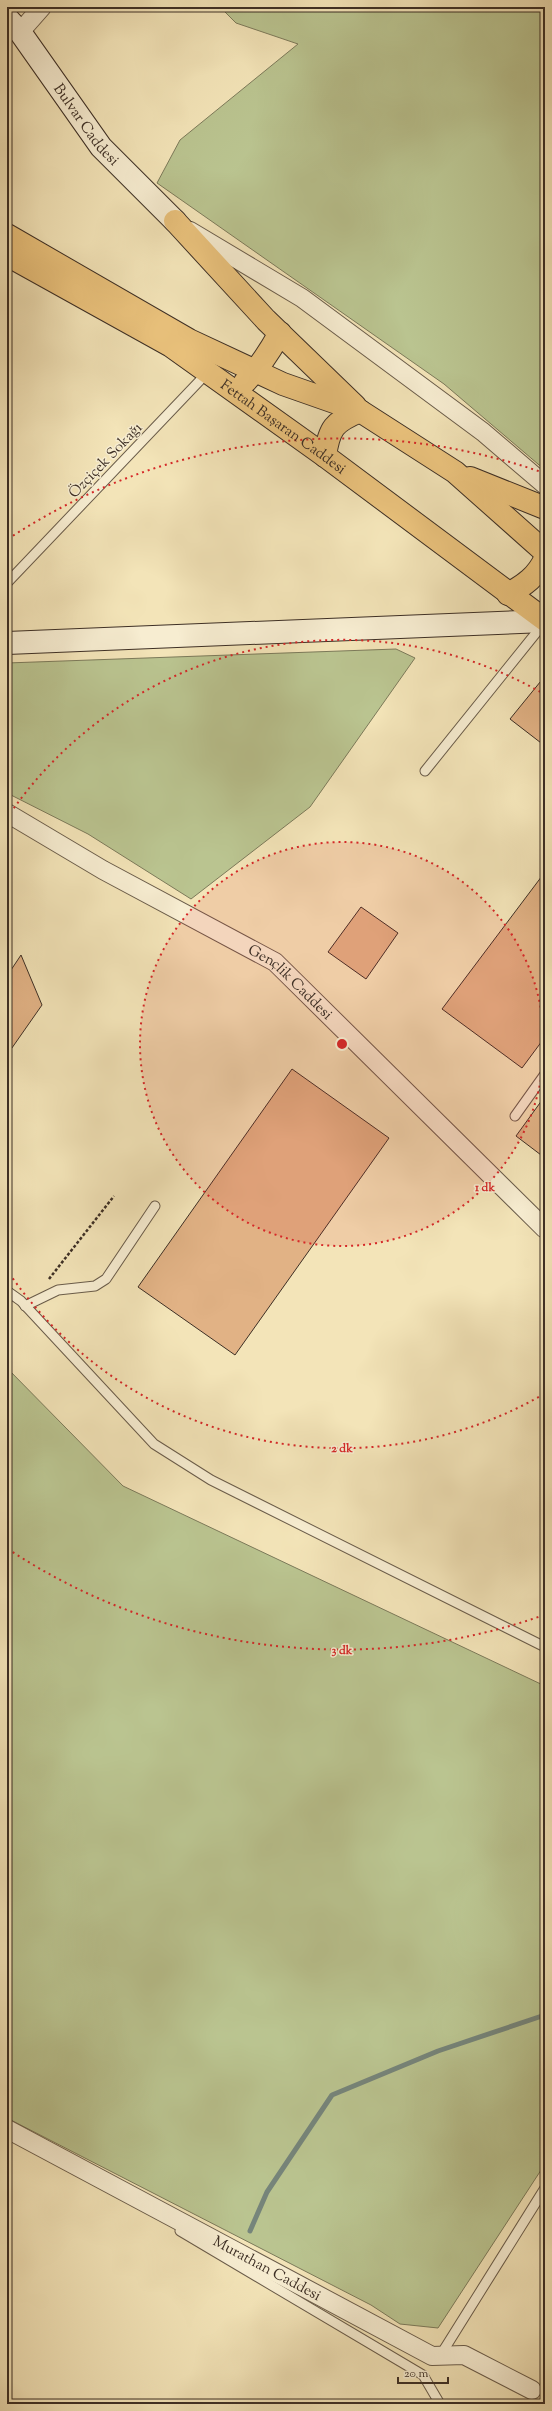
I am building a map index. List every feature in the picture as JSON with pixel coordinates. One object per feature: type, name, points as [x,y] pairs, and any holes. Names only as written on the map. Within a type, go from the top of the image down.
[{"type":"main road","points":[[175,222],[266,320],[360,411],[341,419],[333,427],[328,439],[325,456]]},
{"type":"main road","name":"Fettah Başaran Caddesi","points":[[7,235],[189,340],[214,364],[234,392],[325,456],[545,621]]},
{"type":"main road","name":"Fettah Başaran Caddesi","points":[[7,255],[171,346],[214,364],[256,372],[283,384],[360,411],[455,472],[545,552]]},
{"type":"main road","points":[[234,392],[256,372],[262,359],[280,333]]},
{"type":"main road","points":[[455,472],[545,508]]},
{"type":"main road","points":[[508,594],[525,585],[535,575],[545,559]]},
{"type":"street","points":[[13,25],[42,7]]},
{"type":"street","name":"Bulvar Caddesi","points":[[13,25],[102,147],[175,222]]},
{"type":"street","points":[[175,222],[302,298],[483,432],[545,485]]},
{"type":"street","points":[[7,643],[545,621]]},
{"type":"street","name":"Gençlik Caddesi","points":[[7,813],[103,870],[275,962],[545,1229]]},
{"type":"street","name":"Murathan Caddesi","points":[[7,2130],[432,2356],[464,2355],[532,2390]]},
{"type":"lane","name":"Özçiçek Sokağı","points":[[7,583],[214,364]]},
{"type":"lane","points":[[425,771],[545,621]]},
{"type":"lane","points":[[515,1116],[545,1074]]},
{"type":"lane","points":[[25,1306],[58,1290],[94,1286],[106,1279],[156,1206]]},
{"type":"lane","points":[[7,1291],[25,1306],[154,1444],[210,1480],[545,1647]]},
{"type":"lane","points":[[7,2130],[423,2374],[440,2404]]},
{"type":"lane","points":[[440,2356],[545,2188]]},
{"type":"path","points":[[46,1283],[114,1196]]},
{"type":"green space","points":[[220,7],[545,7],[545,470],[444,384],[157,183],[180,140],[298,44],[236,23]]},
{"type":"green space","points":[[396,649],[415,658],[310,807],[191,899],[88,834],[7,793],[7,663]]},
{"type":"green space","points":[[7,1368],[123,1486],[545,1686],[545,2164],[438,2328],[400,2324],[371,2305],[7,2118]]},
{"type":"building","points":[[545,676],[545,746],[510,719]]},
{"type":"building","points":[[545,872],[545,1037],[522,1068],[442,1009]]},
{"type":"building","points":[[361,907],[398,933],[366,979],[328,952]]},
{"type":"building","points":[[21,955],[42,1005],[7,1055],[7,976]]},
{"type":"building","points":[[292,1069],[389,1138],[235,1355],[138,1287]]},
{"type":"building","points":[[545,1096],[545,1158],[516,1136]]},
{"type":"waterway","points":[[250,2231],[267,2192],[332,2095],[438,2051],[545,2015]]}]
